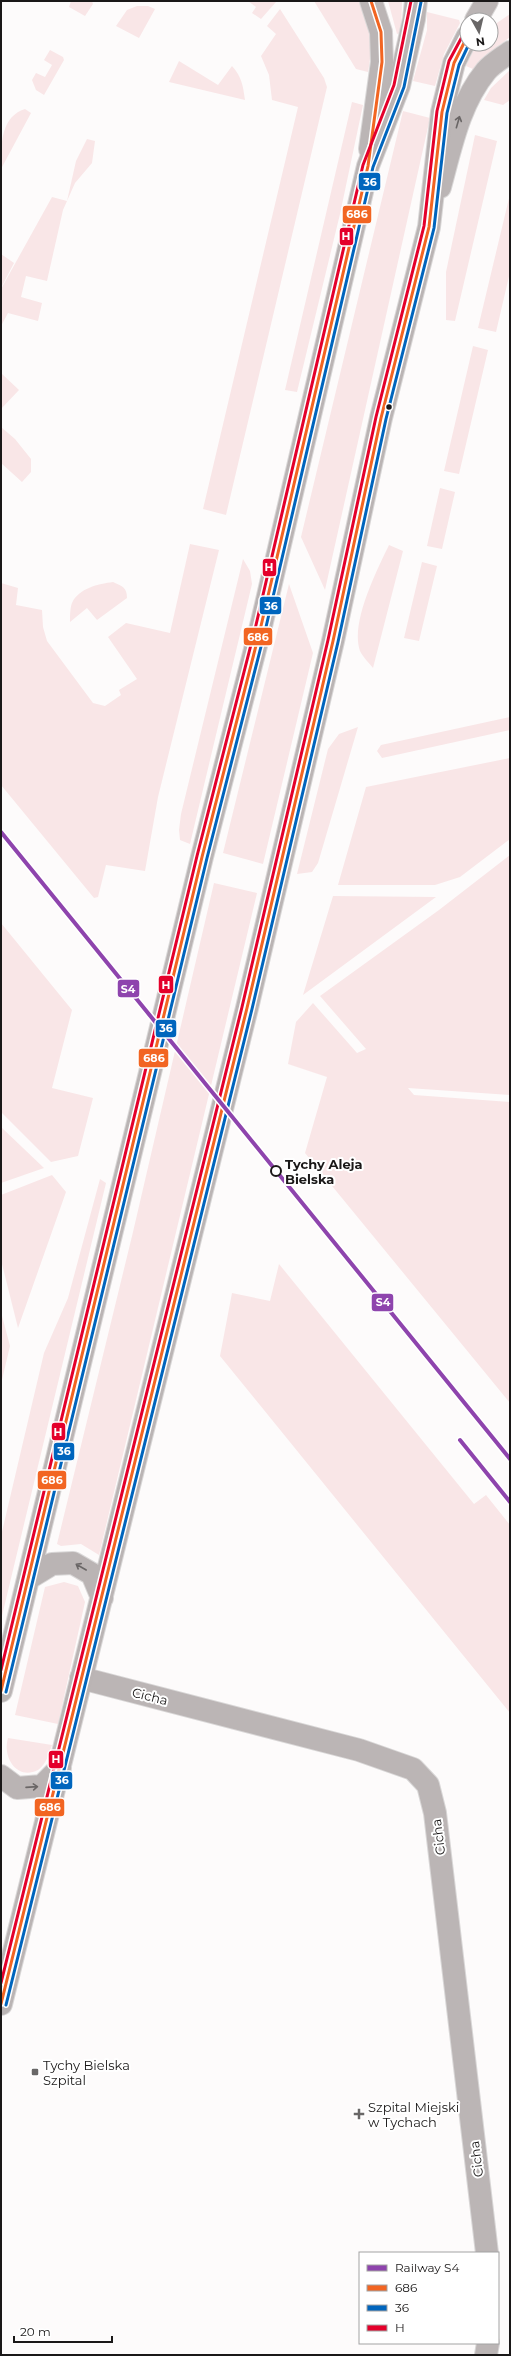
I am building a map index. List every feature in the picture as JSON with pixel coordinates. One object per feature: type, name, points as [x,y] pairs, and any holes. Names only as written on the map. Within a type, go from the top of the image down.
[{"type":"main road","points":[[2,1686],[120,1198],[261,626],[368,166],[399,86],[414,19],[416,1]]},
{"type":"main road","points":[[481,12],[487,1]]},
{"type":"main road","points":[[1,2004],[180,1285],[247,1008],[333,641],[381,418],[429,227],[442,112],[454,63],[460,52]]},
{"type":"main road","points":[[29,1578],[52,1564],[73,1563],[92,1574],[102,1598]]},
{"type":"main road","points":[[1,1776],[17,1788],[42,1786],[60,1768]]},
{"type":"street","points":[[368,166],[382,62],[381,32],[371,1]]},
{"type":"street","points":[[429,227],[460,116],[486,71],[510,52]]},
{"type":"street","name":"Cicha","points":[[82,1678],[358,1750],[413,1769],[428,1785],[435,1813],[487,2252]]},
{"type":"street","points":[[486,2355],[488,2344]]},
{"type":"shaded area","points":[[71,1],[92,1],[93,4],[85,16],[69,7]]},
{"type":"shaded area","points":[[248,1],[276,2],[261,19],[252,13],[256,7]]},
{"type":"shaded area","points":[[314,1],[360,1],[367,19],[371,44],[368,72],[356,69]]},
{"type":"shaded area","points":[[388,1],[402,1],[401,33],[397,34]]},
{"type":"shaded area","points":[[137,6],[148,6],[155,9],[139,38],[116,26],[127,10]]},
{"type":"shaded area","points":[[280,9],[324,78],[327,87],[226,515],[203,509],[298,107],[272,100],[269,75],[261,56],[276,34],[267,26]]},
{"type":"shaded area","points":[[427,12],[459,20],[459,25],[444,54],[435,86],[413,81],[427,30]]},
{"type":"shaded area","points":[[510,14],[510,37],[499,46],[499,22]]},
{"type":"shaded area","points":[[50,50],[63,57],[64,60],[44,95],[36,90],[32,80],[36,73],[45,77],[52,65],[44,60]]},
{"type":"shaded area","points":[[472,52],[491,52],[473,69],[466,66]]},
{"type":"shaded area","points":[[179,61],[218,85],[232,66],[240,78],[245,100],[169,82]]},
{"type":"shaded area","points":[[510,70],[510,100],[503,105],[484,100],[491,88]]},
{"type":"shaded area","points":[[352,102],[363,105],[340,214],[297,392],[285,390]]},
{"type":"shaded area","points":[[25,109],[31,113],[1,169],[2,142],[6,125],[17,113]]},
{"type":"shaded area","points":[[403,111],[430,118],[325,590],[301,537]]},
{"type":"shaded area","points":[[475,135],[497,141],[455,321],[446,320],[446,272]]},
{"type":"shaded area","points":[[87,139],[95,141],[92,163],[75,183],[67,201],[76,161]]},
{"type":"shaded area","points":[[510,194],[510,272],[496,332],[478,328]]},
{"type":"shaded area","points":[[52,197],[67,201],[63,210],[47,281],[26,276],[21,297],[42,303],[38,321],[8,313],[1,326],[1,289]]},
{"type":"shaded area","points":[[1,254],[14,263],[1,288]]},
{"type":"shaded area","points":[[473,346],[488,350],[459,474],[444,471]]},
{"type":"shaded area","points":[[1,373],[19,390],[1,409]]},
{"type":"shaded area","points":[[1,427],[15,439],[31,459],[31,472],[22,482],[1,463]]},
{"type":"shaded area","points":[[440,488],[455,492],[442,549],[427,546]]},
{"type":"shaded area","points":[[190,544],[219,550],[158,797],[145,871],[106,865],[98,897],[94,898],[1,785],[1,583],[18,588],[16,605],[42,610],[43,627],[47,641],[93,703],[105,706],[121,695],[119,690],[137,679],[108,637],[126,623],[170,633]]},
{"type":"shaded area","points":[[389,545],[403,551],[373,668],[360,651],[358,639],[359,626],[366,597]]},
{"type":"shaded area","points":[[243,559],[250,571],[252,584],[190,844],[180,840],[179,830],[181,814]]},
{"type":"shaded area","points":[[422,562],[437,566],[419,641],[404,638]]},
{"type":"shaded area","points":[[113,582],[125,589],[127,598],[97,620],[87,608],[70,622],[71,605],[79,594],[84,590],[95,586]]},
{"type":"shaded area","points":[[289,584],[313,653],[263,864],[223,853]]},
{"type":"shaded area","points":[[510,717],[510,730],[382,758],[377,751],[381,745]]},
{"type":"shaded area","points":[[358,727],[318,863],[312,872],[297,874],[328,749],[339,734]]},
{"type":"shaded area","points":[[510,758],[510,839],[460,877],[435,885],[338,885],[366,787]]},
{"type":"shaded area","points":[[510,855],[510,1095],[408,1088],[414,1095],[510,1102],[510,1403],[305,1153],[327,1077],[288,1064],[296,1022],[313,1003],[357,1053],[366,1049],[320,996],[439,910]]},
{"type":"shaded area","points":[[214,883],[257,893],[99,1555],[81,1544],[61,1546],[57,1544],[133,1232]]},
{"type":"shaded area","points":[[333,896],[436,897],[303,995]]},
{"type":"shaded area","points":[[1,923],[72,1010],[52,1088],[93,1098],[78,1156],[51,1162],[1,1112]]},
{"type":"shaded area","points":[[1,1127],[44,1168],[1,1183]]},
{"type":"shaded area","points":[[52,1175],[66,1192],[18,1328],[1,1260],[1,1195]]},
{"type":"shaded area","points":[[100,1179],[106,1183],[1,1620],[1,1536],[44,1353],[68,1298]]},
{"type":"shaded area","points":[[279,1264],[474,1504],[486,1495],[510,1525],[510,1713],[220,1356],[232,1293],[270,1301]]},
{"type":"shaded area","points":[[1,1312],[10,1346],[1,1384]]},
{"type":"shaded area","points":[[64,1582],[78,1586],[85,1602],[58,1724],[15,1715],[45,1587]]},
{"type":"shaded area","points":[[8,1738],[52,1745],[47,1759],[41,1768],[30,1773],[18,1770],[9,1759],[7,1753]]},
{"type":"rail line","name":"S4","points":[[1,832],[510,1459]]},
{"type":"rail line","name":"S4","points":[[460,1440],[510,1502]]},
{"type":"transit line","name":"686","points":[[1,1691],[202,857],[261,626],[368,166],[382,62],[381,32],[371,1]]},
{"type":"transit line","name":"H","points":[[1,1670],[197,856],[256,625],[363,165],[394,85],[411,1]]},
{"type":"transit line","name":"36","points":[[6,1692],[207,858],[266,627],[373,167],[404,87],[421,2]]},
{"type":"transit line","name":"H","points":[[1,1983],[242,1007],[328,640],[376,417],[424,226],[437,111],[449,61],[459,42]]},
{"type":"transit line","name":"686","points":[[1,2004],[247,1008],[333,641],[381,418],[429,227],[442,112],[454,63],[460,52]]},
{"type":"transit line","name":"36","points":[[6,2005],[252,1009],[338,642],[386,419],[434,228],[447,113],[459,65],[465,52]]},
{"type":"place","name":"Tychy Aleja Bielska","points":[[276,1171]]},
{"type":"place","name":"Tychy Bielska Szpital","points":[[35,2072]]},
{"type":"place","name":"Szpital Miejski w Tychach","points":[[359,2114]]}]
